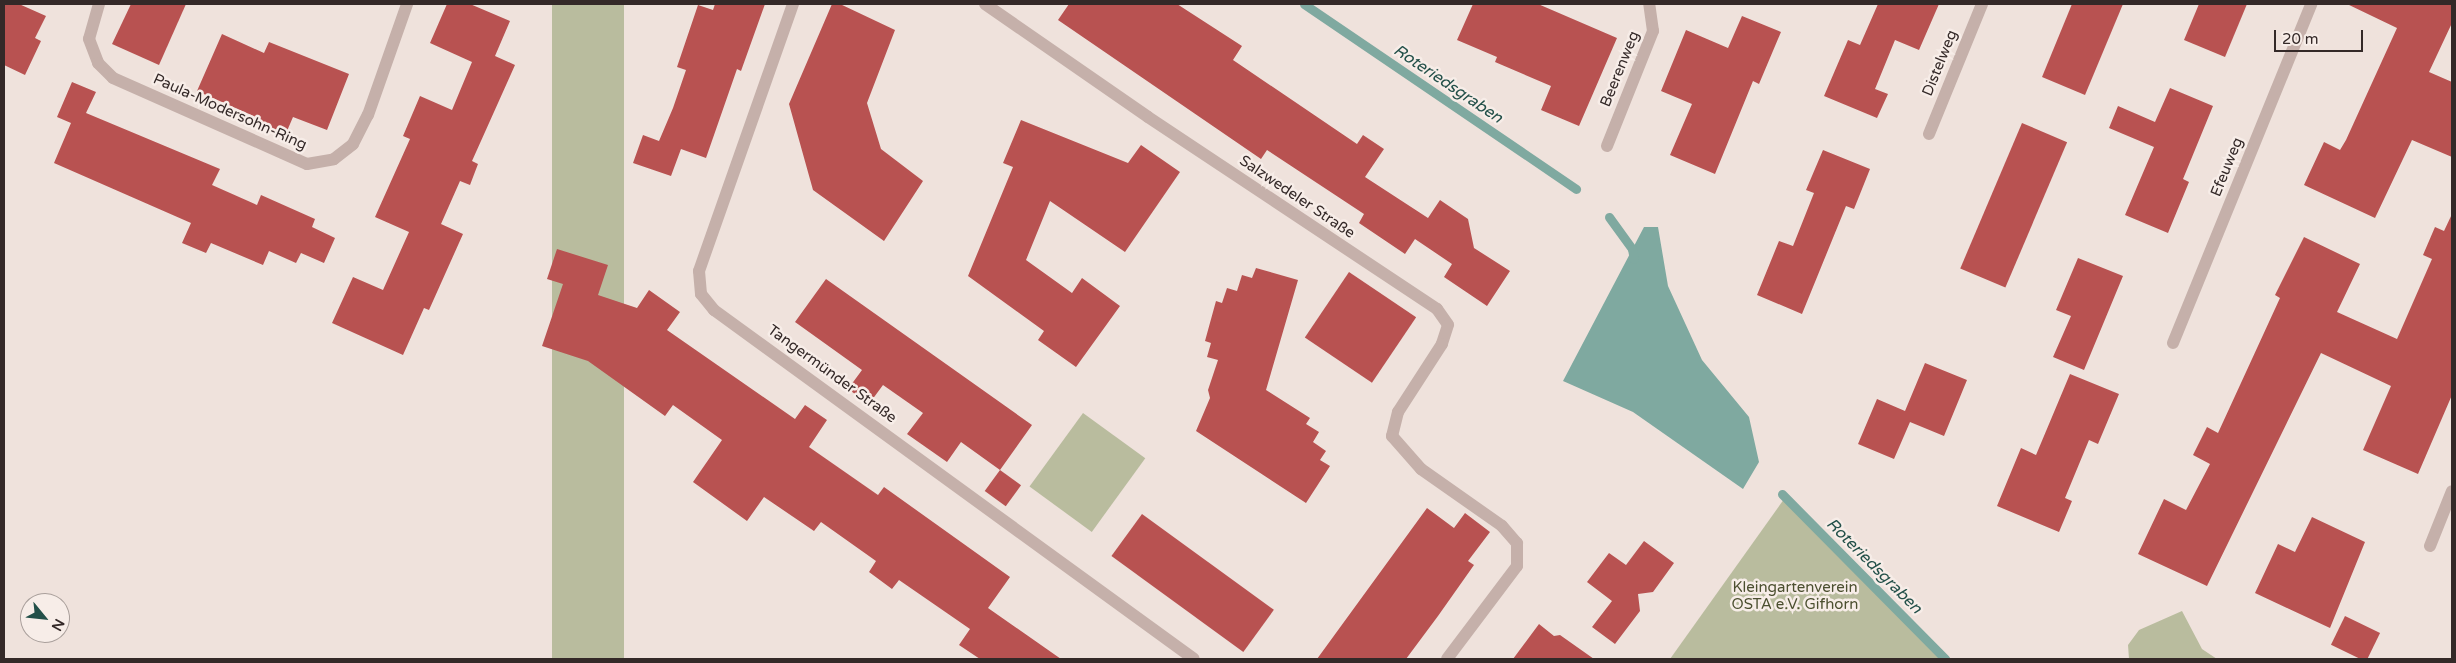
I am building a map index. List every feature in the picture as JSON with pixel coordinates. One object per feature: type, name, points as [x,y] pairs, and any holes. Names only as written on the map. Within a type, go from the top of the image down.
[{"type":"street","name":"Paula-Modersohn-Ring","points":[[98,4],[89,39],[98,63],[112,78],[306,164],[334,160],[354,144],[368,115],[407,4]]},
{"type":"street","name":"Tangermünder Straße","points":[[793,4],[700,271],[701,294],[714,310],[1194,659]]},
{"type":"street","name":"Salzwedeler Straße","points":[[985,4],[1148,117],[1437,308],[1448,325],[1442,344],[1398,412],[1392,436],[1421,468],[1502,526],[1518,543],[1517,566],[1447,659]]},
{"type":"street","name":"Beerenweg","points":[[1607,146],[1653,31],[1649,4]]},
{"type":"street","name":"Distelweg","points":[[1929,134],[1982,4]]},
{"type":"street","name":"Efeuweg","points":[[2173,343],[2311,4]]},
{"type":"street","points":[[2430,546],[2452,491]]},
{"type":"green space","points":[[552,4],[624,4],[624,659],[552,659]]},
{"type":"green space","points":[[1083,413],[1145,458],[1092,532],[1030,487]]},
{"type":"green space","name":"Kleingartenverein OSTA e.V. Gifhorn","points":[[1787,495],[1951,659],[1670,659]]},
{"type":"green space","points":[[2182,611],[2202,649],[2217,659],[2129,659],[2128,645],[2139,630]]},
{"type":"water","points":[[1644,227],[1658,227],[1668,286],[1702,360],[1749,417],[1759,462],[1743,489],[1633,412],[1563,381]]},
{"type":"building","points":[[4,4],[19,4],[46,16],[35,38],[41,41],[25,75],[4,65]]},
{"type":"building","points":[[131,4],[186,4],[159,65],[112,44]]},
{"type":"building","points":[[447,4],[470,4],[510,21],[495,56],[515,65],[472,161],[478,164],[470,185],[460,181],[441,224],[463,234],[429,310],[424,308],[403,355],[332,323],[353,277],[383,290],[409,232],[375,217],[410,139],[403,136],[420,96],[452,110],[472,62],[430,43]]},
{"type":"building","points":[[715,4],[765,4],[741,71],[737,69],[706,158],[681,149],[671,176],[633,163],[643,135],[659,141],[673,108],[686,70],[677,67],[698,5],[713,10]]},
{"type":"building","points":[[832,4],[840,4],[895,30],[867,103],[881,149],[923,181],[884,241],[813,190],[789,104]]},
{"type":"building","points":[[1069,4],[1177,4],[1242,46],[1233,60],[1357,144],[1363,135],[1384,149],[1365,177],[1428,218],[1440,200],[1468,219],[1474,248],[1510,271],[1487,306],[1444,277],[1452,264],[1415,239],[1405,254],[1359,223],[1364,214],[1267,150],[1261,159],[1058,20]]},
{"type":"building","points":[[1473,4],[1538,4],[1617,38],[1579,126],[1541,110],[1551,86],[1495,62],[1497,57],[1457,40]]},
{"type":"building","points":[[1878,4],[1939,4],[1919,50],[1895,40],[1875,89],[1888,94],[1877,118],[1824,96],[1848,40],[1860,45]]},
{"type":"building","points":[[2072,4],[2123,4],[2085,95],[2042,77]]},
{"type":"building","points":[[2199,4],[2247,4],[2225,57],[2184,40]]},
{"type":"building","points":[[2347,4],[2452,4],[2452,23],[2429,72],[2452,82],[2452,157],[2412,140],[2375,218],[2304,185],[2324,142],[2340,150],[2346,140],[2397,28]]},
{"type":"building","points":[[1742,16],[1781,32],[1759,84],[1753,81],[1715,174],[1670,155],[1692,104],[1661,91],[1686,30],[1728,48]]},
{"type":"building","points":[[222,34],[264,53],[269,42],[349,74],[327,130],[293,117],[284,138],[253,124],[256,117],[197,91]]},
{"type":"building","points":[[72,82],[96,92],[86,113],[220,169],[212,185],[257,205],[261,195],[315,219],[312,227],[335,238],[324,263],[301,253],[296,263],[269,251],[263,265],[211,243],[206,253],[182,243],[191,223],[54,163],[71,123],[57,117]]},
{"type":"building","points":[[2170,88],[2213,106],[2183,179],[2189,182],[2168,233],[2125,215],[2154,147],[2109,128],[2118,106],[2155,122]]},
{"type":"building","points":[[1021,120],[1128,163],[1141,145],[1180,172],[1125,252],[1050,201],[1026,260],[1072,293],[1082,278],[1120,306],[1076,367],[1038,340],[1044,331],[968,276],[1013,167],[1003,163]]},
{"type":"building","points":[[2022,123],[2067,142],[2005,288],[1960,268]]},
{"type":"building","points":[[1823,150],[1870,169],[1854,209],[1846,206],[1802,314],[1757,295],[1779,241],[1793,246],[1814,193],[1806,190]]},
{"type":"building","points":[[2452,214],[2452,395],[2418,474],[2363,450],[2391,386],[2321,353],[2207,586],[2138,554],[2164,499],[2186,510],[2210,464],[2193,455],[2207,427],[2218,433],[2280,298],[2275,295],[2304,237],[2360,264],[2337,312],[2397,339],[2432,259],[2423,255],[2435,227],[2444,231]]},
{"type":"building","points":[[557,249],[608,265],[598,295],[637,308],[649,290],[680,312],[667,330],[795,419],[805,405],[827,420],[809,447],[878,495],[884,487],[1010,577],[988,608],[1061,659],[980,659],[959,645],[970,629],[899,580],[892,589],[869,572],[876,561],[821,522],[814,531],[764,497],[747,521],[693,482],[722,440],[673,405],[665,416],[588,361],[542,346],[563,284],[547,279]]},
{"type":"building","points":[[2078,258],[2123,276],[2084,370],[2053,357],[2071,316],[2056,310]]},
{"type":"building","points":[[1256,268],[1298,280],[1266,390],[1310,418],[1306,424],[1319,432],[1313,442],[1326,451],[1320,460],[1330,466],[1306,503],[1196,431],[1210,398],[1208,390],[1218,360],[1207,357],[1211,343],[1205,341],[1216,301],[1222,303],[1227,288],[1237,291],[1242,275],[1252,278]]},
{"type":"building","points":[[1349,272],[1416,317],[1372,383],[1305,337]]},
{"type":"building","points":[[826,279],[1032,425],[1000,470],[961,442],[947,462],[907,434],[923,413],[883,385],[869,404],[848,389],[862,370],[795,322]]},
{"type":"building","points":[[1925,363],[1967,380],[1944,436],[1910,422],[1894,459],[1858,444],[1877,399],[1905,411]]},
{"type":"building","points":[[2070,374],[2119,394],[2098,444],[2089,440],[2065,498],[2072,501],[2059,532],[1997,506],[2021,448],[2036,455]]},
{"type":"building","points":[[1000,470],[1021,485],[1006,506],[985,491]]},
{"type":"building","points":[[1427,508],[1454,528],[1465,513],[1490,532],[1468,561],[1474,565],[1438,616],[1406,659],[1317,659]]},
{"type":"building","points":[[1142,514],[1274,610],[1243,652],[1111,556]]},
{"type":"building","points":[[2312,517],[2365,542],[2330,628],[2255,593],[2278,544],[2295,552]]},
{"type":"building","points":[[1644,541],[1674,563],[1653,592],[1638,594],[1640,611],[1615,644],[1592,627],[1612,601],[1587,582],[1609,553],[1626,565]]},
{"type":"building","points":[[2345,616],[2380,633],[2367,659],[2360,659],[2331,645]]},
{"type":"building","points":[[1539,624],[1554,636],[1560,635],[1594,659],[1513,659]]},
{"type":"waterway","name":"Roteriedsgraben","points":[[1304,4],[1576,189]]},
{"type":"waterway","name":"Roteriedsgraben","points":[[1609,217],[1632,249],[1634,259]]},
{"type":"waterway","name":"Roteriedsgraben","points":[[1782,494],[1945,659]]}]
